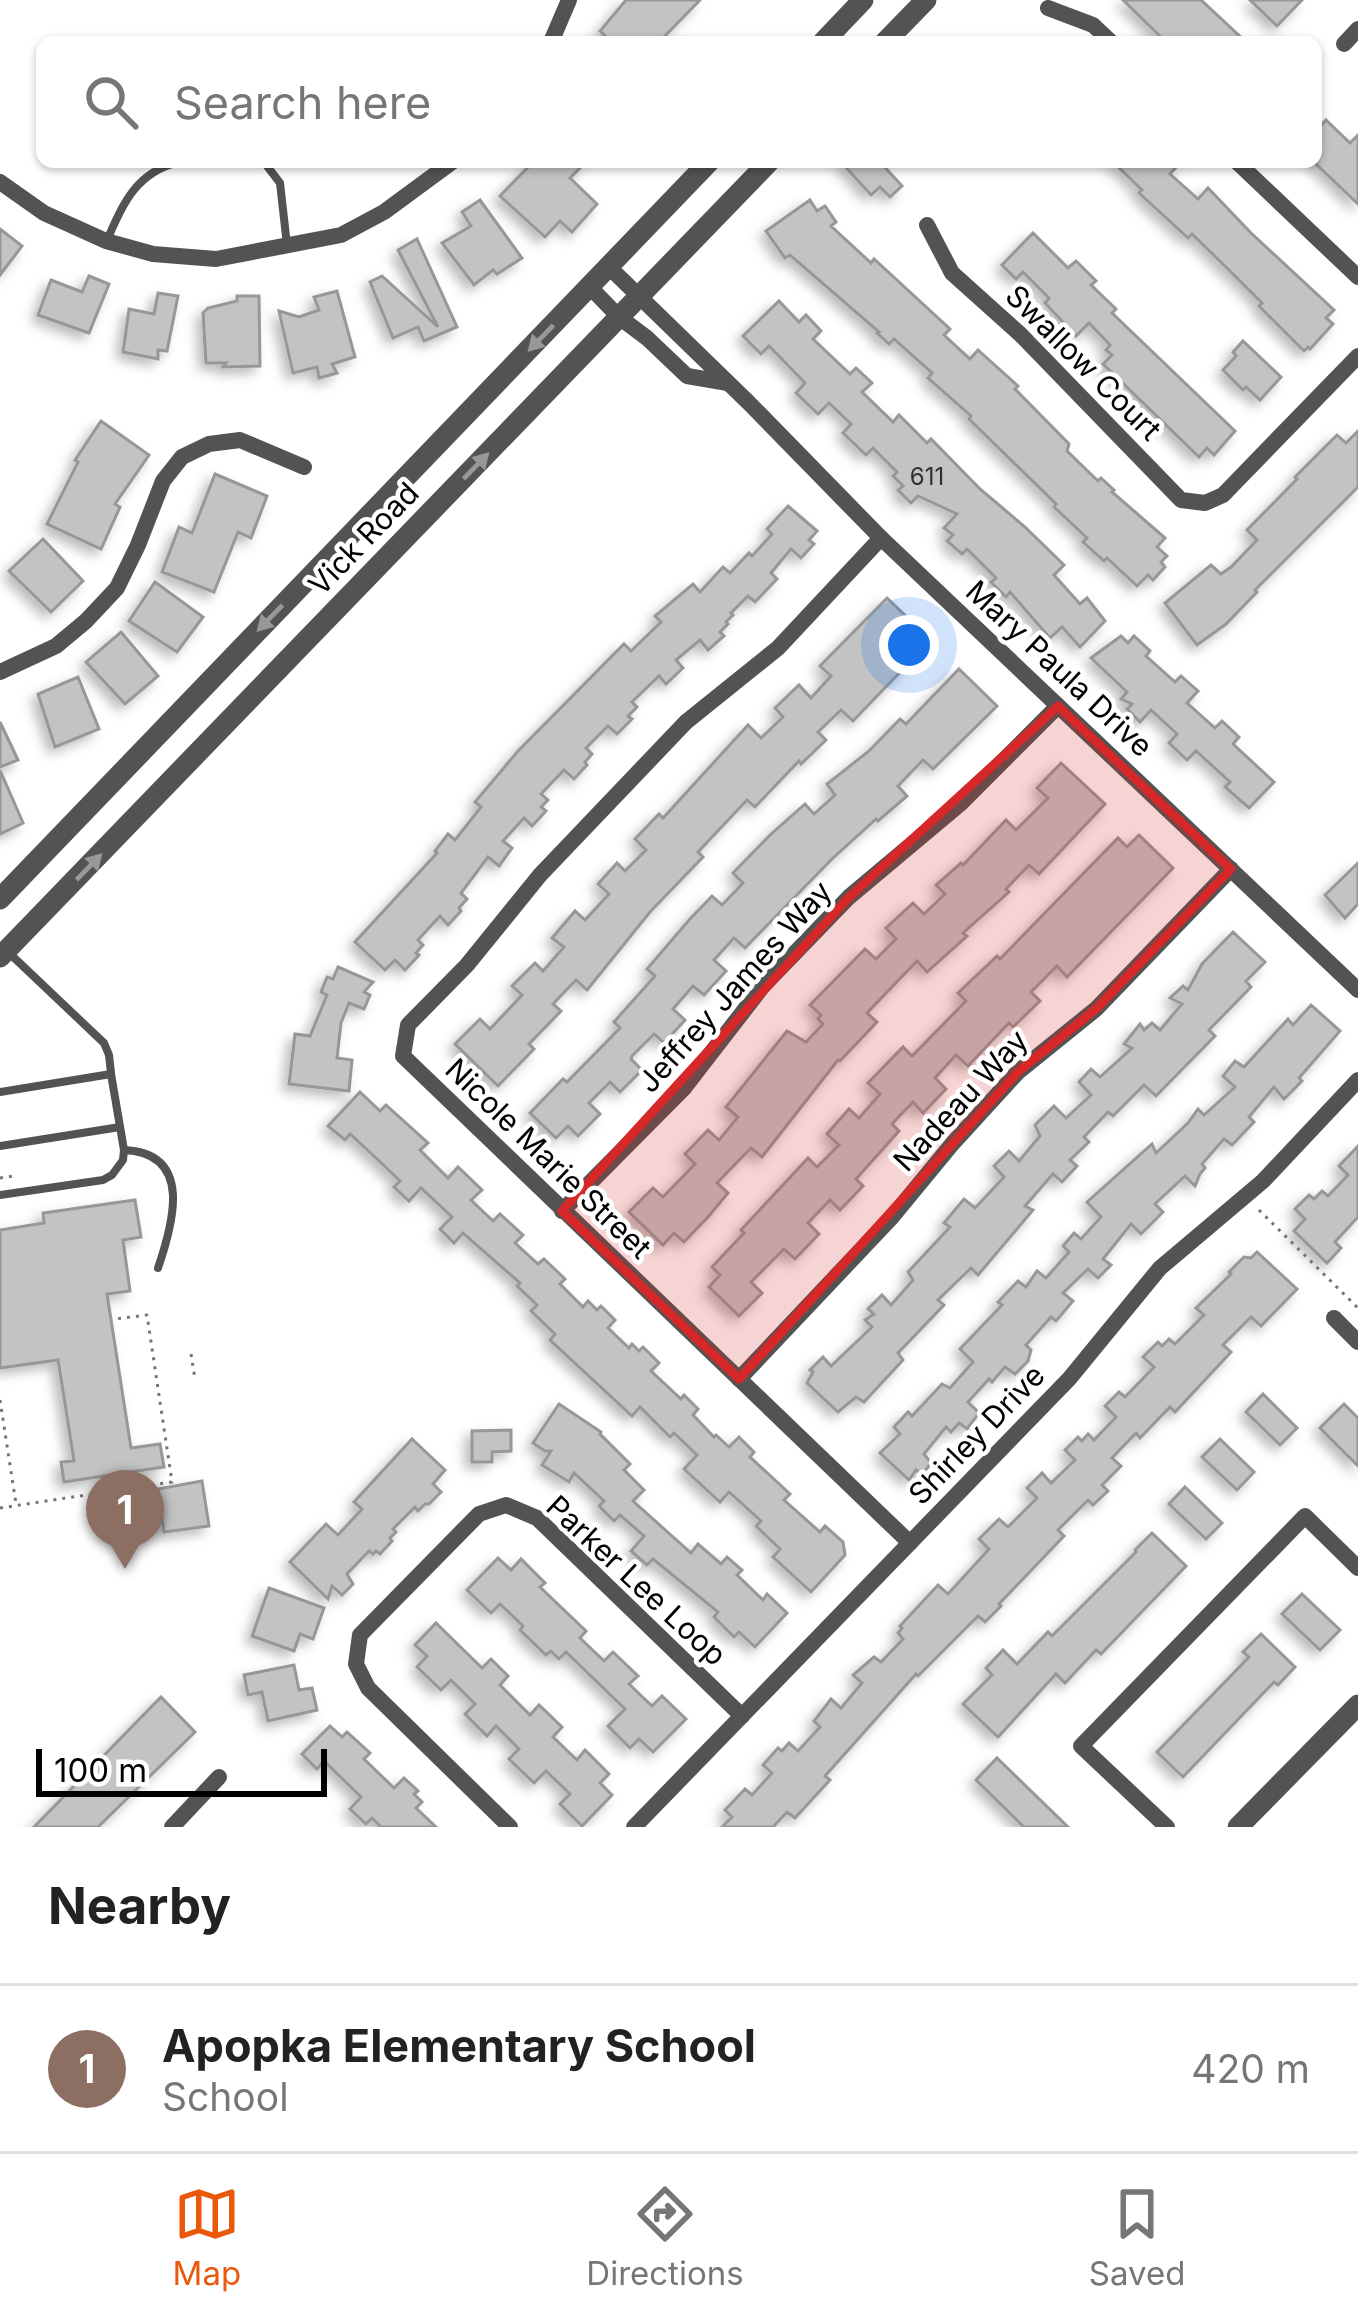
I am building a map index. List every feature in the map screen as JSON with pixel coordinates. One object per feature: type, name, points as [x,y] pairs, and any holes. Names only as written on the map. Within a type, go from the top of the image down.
[{"type":"street","points":[[554,36],[569,0]]},
{"type":"street","points":[[829,36],[862,0]]},
{"type":"street","points":[[891,36],[926,0]]},
{"type":"street","points":[[1048,8],[1093,25],[1105,36]]},
{"type":"street","points":[[1344,44],[1358,29]]},
{"type":"street","points":[[0,182],[44,213],[106,241],[153,254],[216,259],[341,235],[384,212],[444,168]]},
{"type":"street","name":"Vick Road","points":[[0,898],[703,168]]},
{"type":"street","name":"Vick Road","points":[[2,950],[763,168]]},
{"type":"street","points":[[1243,168],[1358,277]]},
{"type":"street","name":"Swallow Court","points":[[927,225],[952,273],[1020,334],[1181,500],[1205,503],[1223,495],[1358,356]]},
{"type":"street","name":"Mary Paula Drive","points":[[609,267],[881,538],[1358,990]]},
{"type":"street","name":"Mary Paula Drive","points":[[590,287],[687,376],[728,383]]},
{"type":"street","points":[[0,672],[56,646],[117,588],[163,481],[182,457],[208,444],[240,440],[304,467]]},
{"type":"street","name":"Nicole Marie Street","points":[[881,538],[778,648],[686,722],[540,875],[467,964],[408,1025],[403,1056],[910,1543]]},
{"type":"street","name":"Jeffrey James Way","points":[[562,1210],[684,1088],[763,986],[849,897],[961,803],[1058,706]]},
{"type":"street","name":"Nadeau Way","points":[[739,1379],[892,1217],[1018,1072],[1096,1009],[1231,869]]},
{"type":"street","name":"Shirley Drive","points":[[634,1827],[1069,1378],[1160,1268],[1263,1180],[1358,1080]]},
{"type":"street","points":[[1334,1318],[1358,1342]]},
{"type":"street","name":"Parker Lee Loop","points":[[510,1827],[368,1688],[356,1664],[359,1635],[479,1514],[506,1505],[537,1518],[742,1716]]},
{"type":"street","points":[[1167,1827],[1081,1746],[1305,1516],[1358,1568]]},
{"type":"street","points":[[1238,1827],[1358,1706]]},
{"type":"street","points":[[172,1827],[220,1777]]},
{"type":"lane","points":[[106,241],[139,180],[161,168]]},
{"type":"lane","points":[[269,168],[280,183],[287,246]]},
{"type":"lane","points":[[0,1196],[103,1180],[118,1168],[124,1150],[110,1055],[104,1043],[2,950]]},
{"type":"lane","points":[[0,1092],[111,1074]]},
{"type":"lane","points":[[0,1146],[120,1127]]},
{"type":"lane","points":[[124,1150],[155,1157],[171,1183],[172,1225],[158,1268]]},
{"type":"path","points":[[0,1178],[14,1176]]},
{"type":"path","points":[[1244,1196],[1358,1308]]},
{"type":"path","points":[[0,1508],[172,1482],[148,1315],[116,1319]]},
{"type":"path","points":[[191,1354],[195,1379]]},
{"type":"path","points":[[0,1400],[16,1505]]},
{"type":"highlighted area","points":[[1058,706],[1231,869],[1096,1009],[1018,1072],[739,1379],[562,1211],[849,897]]},
{"type":"building","points":[[626,0],[700,0],[665,36],[605,36],[600,31]]},
{"type":"building","points":[[1123,0],[1201,0],[1240,36],[1160,36]]},
{"type":"building","points":[[1250,0],[1302,0],[1277,26]]},
{"type":"building","points":[[1326,120],[1350,143],[1358,135],[1358,204],[1320,168]]},
{"type":"building","points":[[527,168],[580,168],[570,178],[597,204],[572,232],[560,221],[545,237],[500,196]]},
{"type":"building","points":[[846,168],[886,168],[902,186],[890,197],[880,187],[871,195]]},
{"type":"building","points":[[1119,168],[1176,168],[1170,174],[1198,199],[1208,188],[1334,310],[1326,318],[1333,324],[1304,351],[1231,272],[1139,193],[1142,190]]},
{"type":"building","points":[[480,200],[522,258],[497,274],[493,270],[474,285],[442,243],[471,226],[462,212]]},
{"type":"building","points":[[810,200],[817,211],[825,206],[836,222],[831,226],[950,329],[944,335],[970,359],[978,350],[1018,386],[1015,389],[1069,444],[1067,451],[1165,538],[1157,547],[1167,556],[1161,562],[1165,567],[1153,580],[1148,575],[1137,586],[1107,558],[1104,561],[1083,542],[1087,538],[1056,504],[928,378],[932,373],[894,339],[889,344],[790,255],[785,258],[766,231]]},
{"type":"building","points":[[0,229],[22,246],[0,275]]},
{"type":"building","points":[[1033,233],[1068,268],[1076,261],[1096,281],[1091,285],[1116,309],[1112,313],[1235,431],[1214,455],[1207,448],[1199,457],[1103,364],[1112,355],[1106,350],[1110,345],[1089,323],[1076,336],[1023,272],[1016,279],[1002,265]]},
{"type":"building","points":[[417,239],[457,327],[424,341],[418,327],[393,338],[370,282],[382,276],[438,327],[398,250]]},
{"type":"building","points":[[89,276],[109,284],[89,333],[38,315],[51,280],[82,292]]},
{"type":"building","points":[[337,291],[355,357],[332,364],[337,373],[319,378],[317,367],[293,373],[279,311],[299,317],[319,310],[314,297]]},
{"type":"building","points":[[158,293],[178,296],[167,351],[158,350],[158,359],[123,352],[129,309],[154,314]]},
{"type":"building","points":[[237,296],[259,296],[260,366],[206,363],[203,313],[237,301]]},
{"type":"building","points":[[779,301],[799,322],[806,315],[821,331],[813,339],[850,374],[856,368],[872,383],[862,392],[893,422],[899,415],[927,443],[931,439],[1064,565],[1054,575],[1080,604],[1087,598],[1105,621],[1080,647],[1062,627],[1050,638],[1010,592],[1006,597],[991,582],[996,578],[967,549],[962,554],[947,541],[953,535],[944,528],[957,514],[918,496],[911,503],[898,490],[903,486],[893,476],[897,472],[873,448],[866,455],[843,433],[851,424],[829,403],[818,414],[796,393],[805,383],[769,346],[761,354],[743,336]]},
{"type":"building","points":[[1243,341],[1281,377],[1260,400],[1223,370]]},
{"type":"building","points":[[101,421],[149,455],[115,504],[120,507],[101,549],[47,524],[75,460]]},
{"type":"building","points":[[1358,431],[1358,487],[1226,624],[1197,645],[1165,603],[1211,565],[1221,574],[1231,567],[1257,540],[1247,530],[1295,477],[1337,435],[1346,443]]},
{"type":"building","points":[[215,474],[267,496],[251,538],[238,532],[214,592],[162,572],[179,527],[192,533]]},
{"type":"building","points":[[788,506],[817,531],[809,540],[814,544],[801,558],[791,549],[771,573],[777,579],[755,602],[748,596],[731,613],[720,632],[724,636],[708,650],[700,640],[676,660],[683,668],[666,684],[659,676],[632,702],[637,707],[628,716],[632,719],[617,734],[608,726],[586,748],[592,754],[574,779],[564,770],[541,794],[548,800],[541,807],[546,811],[532,826],[524,818],[503,841],[512,848],[499,866],[488,857],[461,893],[467,899],[461,911],[448,925],[440,916],[418,940],[423,945],[419,955],[405,970],[395,960],[385,970],[355,942],[437,853],[448,834],[455,840],[481,807],[475,802],[518,751],[624,644],[631,651],[661,622],[655,616],[693,584],[700,592],[723,567],[730,573],[749,553],[752,556],[772,534],[767,529]]},
{"type":"building","points":[[43,539],[83,581],[51,612],[9,571]]},
{"type":"building","points":[[155,582],[203,617],[177,652],[129,621]]},
{"type":"building","points":[[887,598],[931,640],[853,721],[841,710],[818,732],[826,740],[755,807],[747,800],[698,852],[703,857],[650,912],[587,990],[576,980],[553,1004],[561,1011],[529,1044],[534,1049],[498,1086],[455,1044],[480,1019],[490,1029],[522,995],[512,986],[535,963],[543,971],[564,947],[552,938],[575,911],[585,920],[609,894],[598,884],[617,863],[625,871],[646,850],[635,839],[659,814],[663,818],[748,725],[761,738],[783,717],[775,708],[799,685],[811,698],[831,676],[820,666]]},
{"type":"building","points":[[121,632],[158,676],[125,704],[86,662]]},
{"type":"building","points":[[1121,636],[1128,643],[1134,636],[1150,651],[1146,656],[1175,682],[1181,676],[1198,691],[1187,703],[1215,728],[1222,721],[1239,737],[1233,744],[1274,782],[1249,808],[1225,787],[1230,782],[1196,751],[1187,760],[1169,743],[1177,734],[1151,710],[1140,722],[1127,709],[1132,704],[1121,699],[1127,692],[1091,658]]},
{"type":"building","points":[[959,669],[997,706],[933,769],[923,760],[898,786],[907,796],[832,859],[745,948],[734,938],[714,960],[726,971],[704,995],[693,986],[673,1009],[685,1020],[664,1043],[654,1034],[632,1056],[642,1070],[620,1092],[610,1082],[589,1103],[600,1114],[578,1136],[568,1126],[556,1138],[530,1113],[620,1028],[614,1022],[655,976],[647,969],[689,920],[712,896],[722,905],[743,883],[733,873],[770,835],[805,804],[814,814],[835,795],[827,784],[900,719],[906,724]]},
{"type":"building","points":[[78,677],[99,729],[55,747],[38,694]]},
{"type":"building","points":[[0,722],[18,760],[0,767]]},
{"type":"building","points":[[1061,763],[1105,804],[1039,874],[1029,865],[1006,889],[1009,892],[927,972],[917,961],[867,1013],[877,1022],[838,1060],[762,1157],[751,1148],[717,1183],[728,1193],[708,1217],[684,1242],[674,1233],[663,1245],[629,1212],[653,1188],[663,1197],[695,1164],[685,1154],[708,1130],[719,1140],[738,1117],[726,1107],[787,1031],[806,1042],[823,1024],[810,1005],[865,949],[876,959],[896,939],[886,928],[913,903],[924,914],[945,894],[936,885],[963,865],[1006,820],[1016,830],[1048,798],[1037,788]]},
{"type":"building","points":[[0,770],[23,823],[0,834]]},
{"type":"building","points":[[1139,835],[1173,868],[1067,977],[1057,966],[1031,992],[1040,1001],[1013,1027],[1009,1023],[968,1066],[956,1055],[935,1078],[946,1089],[923,1113],[913,1102],[892,1124],[899,1131],[856,1179],[863,1186],[840,1210],[830,1200],[808,1223],[819,1234],[795,1259],[784,1249],[751,1282],[762,1293],[739,1316],[709,1287],[720,1275],[712,1267],[744,1233],[741,1230],[808,1158],[817,1167],[839,1145],[827,1134],[849,1109],[859,1118],[880,1094],[868,1083],[903,1047],[912,1056],[966,1001],[958,993],[997,956],[1000,959],[1118,838],[1127,847]]},
{"type":"building","points":[[1358,863],[1358,904],[1345,918],[1325,895]]},
{"type":"building","points":[[1233,932],[1265,962],[1246,981],[1251,987],[1209,1030],[1215,1036],[1156,1096],[1144,1085],[1113,1116],[1108,1112],[1084,1137],[1089,1142],[1070,1160],[1077,1166],[1062,1182],[1053,1174],[1025,1206],[1033,1210],[978,1275],[971,1268],[938,1300],[944,1305],[898,1353],[903,1360],[864,1402],[856,1397],[838,1412],[807,1383],[810,1370],[823,1357],[831,1366],[872,1327],[865,1320],[874,1314],[868,1309],[882,1295],[891,1305],[913,1280],[908,1272],[950,1227],[944,1223],[964,1199],[975,1208],[1004,1177],[994,1166],[1009,1151],[1019,1161],[1040,1136],[1035,1125],[1054,1106],[1066,1118],[1091,1095],[1079,1082],[1091,1069],[1100,1077],[1132,1048],[1124,1044],[1140,1024],[1144,1030],[1152,1023],[1160,1030],[1182,1004],[1170,998],[1183,986],[1188,990],[1202,964]]},
{"type":"building","points":[[338,967],[373,982],[364,992],[370,995],[364,1009],[349,1003],[341,1023],[337,1058],[352,1060],[349,1091],[289,1084],[295,1034],[310,1036],[327,995],[321,992],[327,977],[333,979]]},
{"type":"building","points":[[1311,1005],[1340,1031],[1299,1078],[1302,1081],[1284,1099],[1274,1087],[1249,1117],[1254,1122],[1232,1145],[1224,1139],[1202,1164],[1205,1168],[1195,1186],[1185,1176],[1155,1204],[1163,1212],[1141,1234],[1131,1224],[1103,1259],[1111,1265],[1098,1278],[1088,1269],[1063,1293],[1073,1301],[1026,1345],[1031,1350],[1028,1361],[1015,1374],[1005,1367],[992,1382],[989,1379],[968,1402],[979,1413],[967,1429],[959,1423],[951,1432],[946,1427],[924,1454],[931,1463],[922,1475],[916,1470],[909,1480],[880,1453],[900,1434],[894,1427],[908,1412],[912,1416],[942,1384],[950,1388],[973,1362],[960,1349],[1002,1305],[998,1302],[1018,1281],[1026,1287],[1037,1271],[1046,1278],[1069,1252],[1063,1246],[1074,1233],[1081,1239],[1101,1217],[1087,1202],[1152,1144],[1156,1153],[1198,1109],[1204,1115],[1235,1087],[1223,1076],[1235,1061],[1244,1067],[1288,1019],[1293,1025]]},
{"type":"building","points":[[360,1092],[380,1111],[386,1105],[428,1143],[420,1150],[448,1178],[458,1167],[482,1190],[471,1200],[493,1221],[500,1214],[523,1235],[515,1243],[538,1264],[544,1259],[565,1279],[560,1284],[583,1307],[588,1301],[597,1310],[601,1306],[615,1320],[608,1328],[629,1348],[632,1344],[639,1351],[643,1347],[659,1363],[651,1371],[698,1409],[693,1415],[714,1437],[729,1447],[739,1437],[754,1452],[750,1457],[790,1494],[784,1500],[820,1532],[825,1526],[843,1542],[845,1555],[811,1592],[773,1557],[780,1549],[756,1526],[761,1521],[729,1492],[720,1502],[684,1469],[697,1455],[674,1433],[670,1437],[640,1407],[632,1416],[550,1340],[555,1334],[531,1311],[537,1305],[517,1286],[520,1283],[463,1233],[454,1243],[440,1229],[452,1217],[421,1188],[409,1201],[394,1187],[400,1181],[350,1134],[345,1140],[328,1126]]},
{"type":"building","points":[[1358,1146],[1358,1217],[1335,1242],[1341,1248],[1327,1263],[1294,1231],[1305,1219],[1295,1209],[1309,1195],[1314,1199],[1322,1191],[1328,1196],[1348,1175],[1339,1166]]},
{"type":"building","points":[[135,1200],[141,1237],[123,1240],[130,1291],[107,1294],[131,1448],[160,1444],[164,1467],[64,1482],[61,1462],[74,1461],[58,1360],[0,1368],[0,1230],[44,1223],[43,1213]]},
{"type":"building","points":[[1257,1252],[1297,1289],[1261,1326],[1251,1317],[1223,1345],[1231,1352],[1175,1412],[1170,1407],[1112,1458],[1121,1466],[1102,1485],[1108,1491],[1093,1505],[1088,1500],[1058,1530],[1064,1536],[985,1622],[978,1616],[916,1674],[825,1776],[830,1780],[795,1818],[787,1812],[773,1827],[722,1827],[732,1817],[725,1810],[745,1789],[752,1795],[772,1773],[763,1765],[778,1748],[782,1751],[789,1743],[798,1751],[820,1727],[814,1721],[831,1699],[841,1708],[862,1683],[853,1675],[874,1657],[881,1662],[903,1639],[900,1626],[938,1585],[948,1594],[989,1549],[979,1539],[999,1519],[1008,1527],[1037,1498],[1027,1488],[1042,1473],[1051,1483],[1075,1460],[1065,1450],[1078,1437],[1082,1441],[1088,1434],[1094,1440],[1116,1417],[1105,1406],[1119,1392],[1125,1397],[1154,1367],[1143,1357],[1158,1342],[1162,1346],[1169,1339],[1175,1344],[1204,1315],[1196,1308],[1244,1257]]},
{"type":"building","points":[[1263,1394],[1297,1428],[1280,1445],[1246,1412]]},
{"type":"building","points":[[559,1404],[601,1432],[630,1464],[624,1470],[644,1490],[633,1501],[691,1553],[698,1544],[721,1564],[727,1557],[742,1570],[737,1575],[763,1600],[767,1594],[787,1613],[755,1647],[739,1632],[734,1637],[714,1617],[718,1612],[653,1559],[647,1565],[631,1551],[644,1536],[620,1515],[614,1521],[599,1506],[604,1501],[574,1473],[569,1482],[542,1465],[551,1451],[533,1443]]},
{"type":"building","points":[[1344,1404],[1358,1418],[1358,1466],[1320,1428]]},
{"type":"building","points":[[511,1430],[511,1451],[492,1452],[492,1462],[472,1462],[472,1431]]},
{"type":"building","points":[[412,1439],[445,1470],[433,1484],[441,1492],[418,1511],[415,1507],[393,1529],[392,1541],[380,1554],[369,1551],[347,1574],[353,1584],[342,1595],[332,1586],[328,1599],[290,1562],[326,1524],[338,1535],[362,1509],[354,1502]]},
{"type":"building","points":[[1220,1439],[1254,1472],[1237,1490],[1202,1457]]},
{"type":"building","points":[[202,1481],[209,1526],[164,1532],[158,1489]]},
{"type":"building","points":[[1185,1487],[1222,1523],[1206,1539],[1169,1504]]},
{"type":"building","points":[[1152,1533],[1186,1566],[1101,1654],[1096,1650],[1065,1683],[1056,1674],[998,1737],[963,1704],[992,1675],[986,1668],[1003,1650],[1017,1664],[1048,1632],[1052,1636]]},
{"type":"building","points":[[498,1558],[511,1570],[521,1559],[545,1583],[540,1587],[586,1631],[580,1638],[604,1661],[613,1652],[638,1676],[629,1684],[652,1706],[662,1696],[686,1719],[653,1752],[639,1739],[630,1748],[608,1726],[625,1709],[566,1652],[559,1659],[551,1651],[546,1655],[500,1604],[491,1613],[467,1590]]},
{"type":"building","points":[[269,1588],[324,1608],[313,1639],[300,1634],[294,1651],[252,1636]]},
{"type":"building","points":[[1302,1594],[1340,1630],[1320,1650],[1282,1614]]},
{"type":"building","points":[[436,1623],[482,1668],[491,1659],[508,1676],[500,1685],[530,1715],[539,1705],[562,1727],[553,1737],[577,1760],[585,1750],[609,1774],[600,1783],[612,1795],[582,1826],[560,1804],[570,1794],[546,1771],[534,1783],[509,1759],[519,1749],[496,1726],[487,1736],[465,1714],[475,1704],[451,1680],[441,1690],[417,1667],[427,1656],[415,1645]]},
{"type":"building","points":[[1261,1634],[1295,1667],[1278,1685],[1274,1682],[1183,1777],[1157,1752],[1249,1657],[1243,1652]]},
{"type":"building","points":[[294,1665],[299,1690],[312,1688],[317,1710],[268,1721],[262,1692],[248,1695],[244,1675]]},
{"type":"building","points":[[161,1697],[195,1732],[98,1827],[34,1827]]},
{"type":"building","points":[[330,1726],[342,1737],[347,1732],[370,1753],[364,1759],[394,1788],[404,1778],[418,1791],[414,1794],[422,1802],[416,1808],[436,1827],[381,1827],[372,1818],[366,1824],[350,1809],[361,1797],[324,1761],[317,1769],[302,1754]]},
{"type":"building","points":[[997,1758],[1068,1827],[1024,1827],[976,1780]]},
{"type":"place","name":"Apopka Elementary School","points":[[125,1569]]}]
